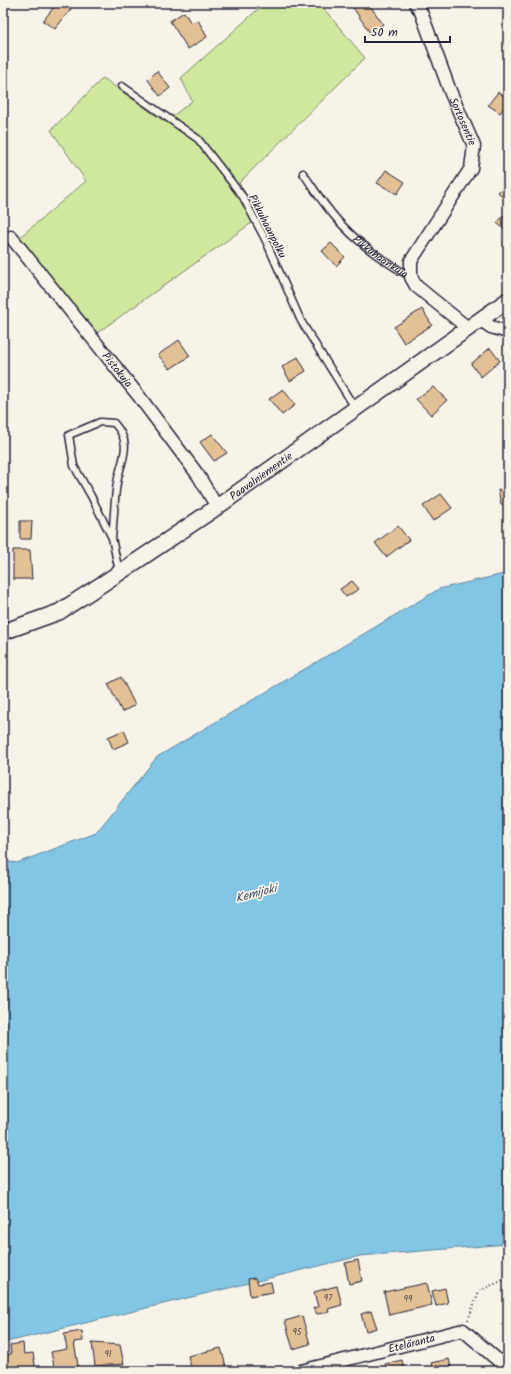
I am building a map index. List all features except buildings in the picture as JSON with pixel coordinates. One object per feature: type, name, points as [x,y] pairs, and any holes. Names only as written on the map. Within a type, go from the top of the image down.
[{"type":"street","name":"Sortosentie","points":[[411,277],[411,261],[471,168],[474,146],[450,90],[421,12],[415,3]]},
{"type":"street","name":"Pistokuja","points":[[11,237],[138,395],[198,475],[217,507]]},
{"type":"street","name":"Pikkuhaankuja","points":[[411,277],[416,286],[475,325],[491,327],[508,332]]},
{"type":"street","name":"Paavalniementie","points":[[3,632],[59,612],[119,573],[217,507],[355,408],[475,325],[508,300]]},
{"type":"street","points":[[463,1330],[508,1368]]},
{"type":"street","name":"Eteläranta","points":[[301,1371],[463,1330]]},
{"type":"lane","name":"Pikkuhaanpolku","points":[[122,86],[198,139],[243,197],[266,241],[301,321],[355,408]]},
{"type":"lane","name":"Pikkuhaankuja","points":[[303,173],[330,212],[347,230],[389,265],[411,277]]},
{"type":"lane","points":[[112,538],[117,482],[125,457],[123,433],[114,423],[100,422],[69,435],[74,466],[112,538],[119,573]]},
{"type":"path","points":[[463,1330],[479,1291],[508,1278]]},
{"type":"green space","points":[[265,3],[319,3],[365,58],[239,183],[260,217],[97,333],[19,238],[86,181],[51,130],[103,78],[165,122],[192,101],[181,78]]},
{"type":"water","name":"Kemijoki","points":[[508,573],[508,1244],[360,1256],[7,1342],[3,1341],[3,861],[17,863],[96,833],[157,757],[439,589]]}]
